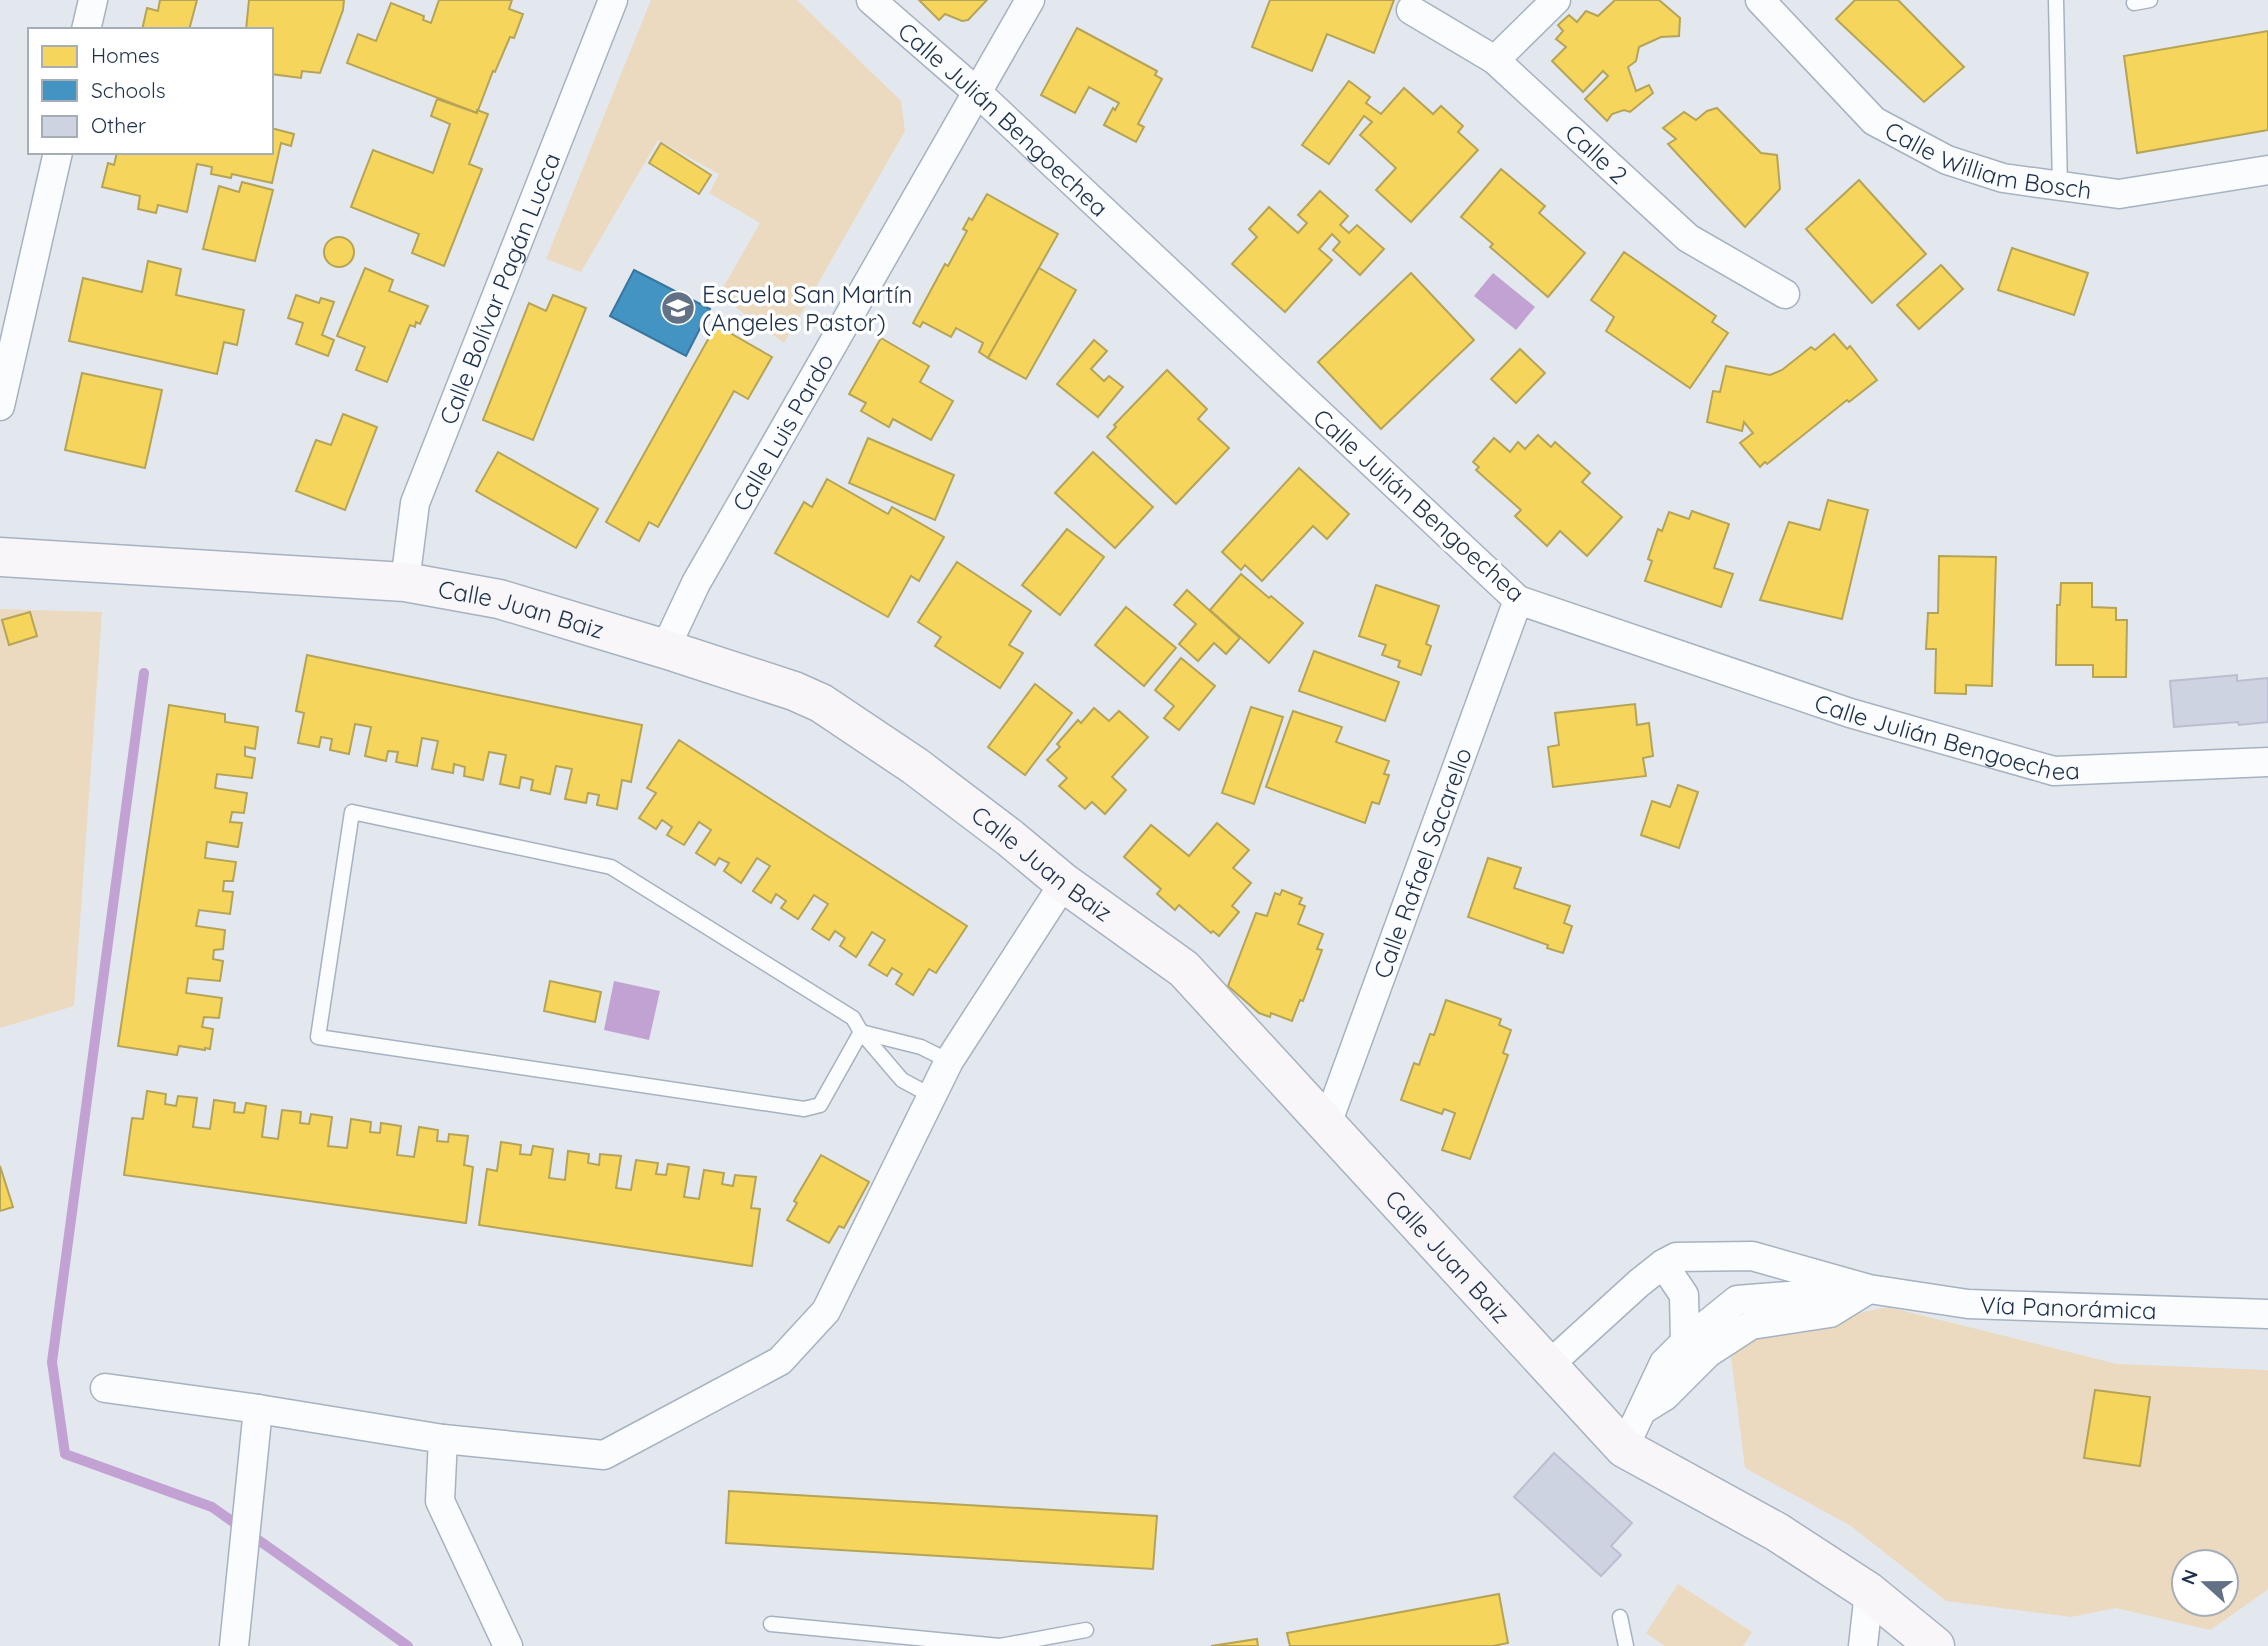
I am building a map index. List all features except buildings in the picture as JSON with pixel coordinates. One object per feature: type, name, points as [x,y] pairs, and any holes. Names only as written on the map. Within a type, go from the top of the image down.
[{"type":"street","points":[[86,28],[93,0]]},
{"type":"street","name":"Calle Bolívar Pagán Lucca","points":[[405,582],[415,503],[613,0]]},
{"type":"street","name":"Calle Julián Bengoechea","points":[[871,0],[978,93],[1518,600],[1850,713],[2054,771],[2268,762]]},
{"type":"street","name":"Calle Luis Pardo","points":[[665,649],[696,583],[1030,0]]},
{"type":"street","points":[[1495,60],[1556,0]]},
{"type":"street","name":"Calle William Bosch","points":[[1760,0],[1874,121],[1947,160],[2003,178],[2060,188],[2119,194],[2268,170]]},
{"type":"street","name":"Calle 2","points":[[1411,10],[1495,60],[1688,238],[1785,294]]},
{"type":"street","points":[[0,406],[58,154]]},
{"type":"street","name":"Calle Juan Baiz","points":[[0,557],[405,582],[499,599],[665,649],[794,691],[821,703],[915,766],[1065,883],[1184,969],[1624,1448],[1777,1532],[1869,1592],[1935,1646]]},
{"type":"street","name":"Calle Rafael Sacarello","points":[[1327,1124],[1518,600]]},
{"type":"street","points":[[105,1388],[443,1438],[604,1455],[780,1361],[826,1311],[930,1095],[1065,883]]},
{"type":"street","name":"Vía Panorámica","points":[[1549,1365],[1639,1283],[1676,1257],[1752,1256],[1869,1289],[1968,1304],[2268,1314]]},
{"type":"street","points":[[1663,1264],[1684,1295],[1685,1342]]},
{"type":"street","points":[[1642,1410],[1665,1396],[1708,1353],[1751,1325],[1830,1313],[1869,1289]]},
{"type":"street","name":"Vía Panorámica","points":[[1624,1448],[1664,1363],[1685,1342],[1737,1300],[1869,1289]]},
{"type":"street","points":[[234,1646],[258,1409]]},
{"type":"street","points":[[443,1438],[440,1501],[508,1646]]},
{"type":"street","points":[[1863,1646],[1869,1592]]},
{"type":"lane","points":[[2056,0],[2060,188]]},
{"type":"lane","points":[[2134,3],[2150,0]]},
{"type":"lane","points":[[861,1032],[821,1105],[804,1109],[318,1037],[352,812],[611,867],[853,1018],[861,1032],[902,1080],[930,1095]]},
{"type":"lane","points":[[861,1032],[921,1047],[949,1062]]},
{"type":"lane","points":[[1620,1617],[1626,1646]]},
{"type":"lane","points":[[771,1624],[1000,1646],[1086,1630]]},
{"type":"shaded area","points":[[651,0],[797,0],[901,101],[905,131],[784,343],[719,295],[760,223],[709,193],[719,174],[658,140],[581,272],[546,259]]},
{"type":"shaded area","points":[[1493,273],[1535,307],[1516,330],[1474,296]]},
{"type":"shaded area","points":[[0,609],[102,612],[74,1006],[0,1028]]},
{"type":"shaded area","points":[[614,981],[660,991],[649,1040],[604,1030]]},
{"type":"shaded area","points":[[1888,1307],[2117,1364],[2268,1370],[2268,1588],[2240,1609],[2240,1548],[2170,1548],[2170,1618],[2227,1618],[2210,1630],[2116,1608],[2071,1617],[1946,1601],[1851,1526],[1745,1468],[1730,1349],[1755,1334]]},
{"type":"shaded area","points":[[1678,1584],[1752,1632],[1743,1646],[1665,1646],[1646,1633]]},
{"type":"waterway","points":[[144,673],[52,1362],[65,1454],[212,1507],[408,1646]]},
{"type":"place","name":"Escuela San Martín (Angeles Pastor)","points":[[678,308]]}]
